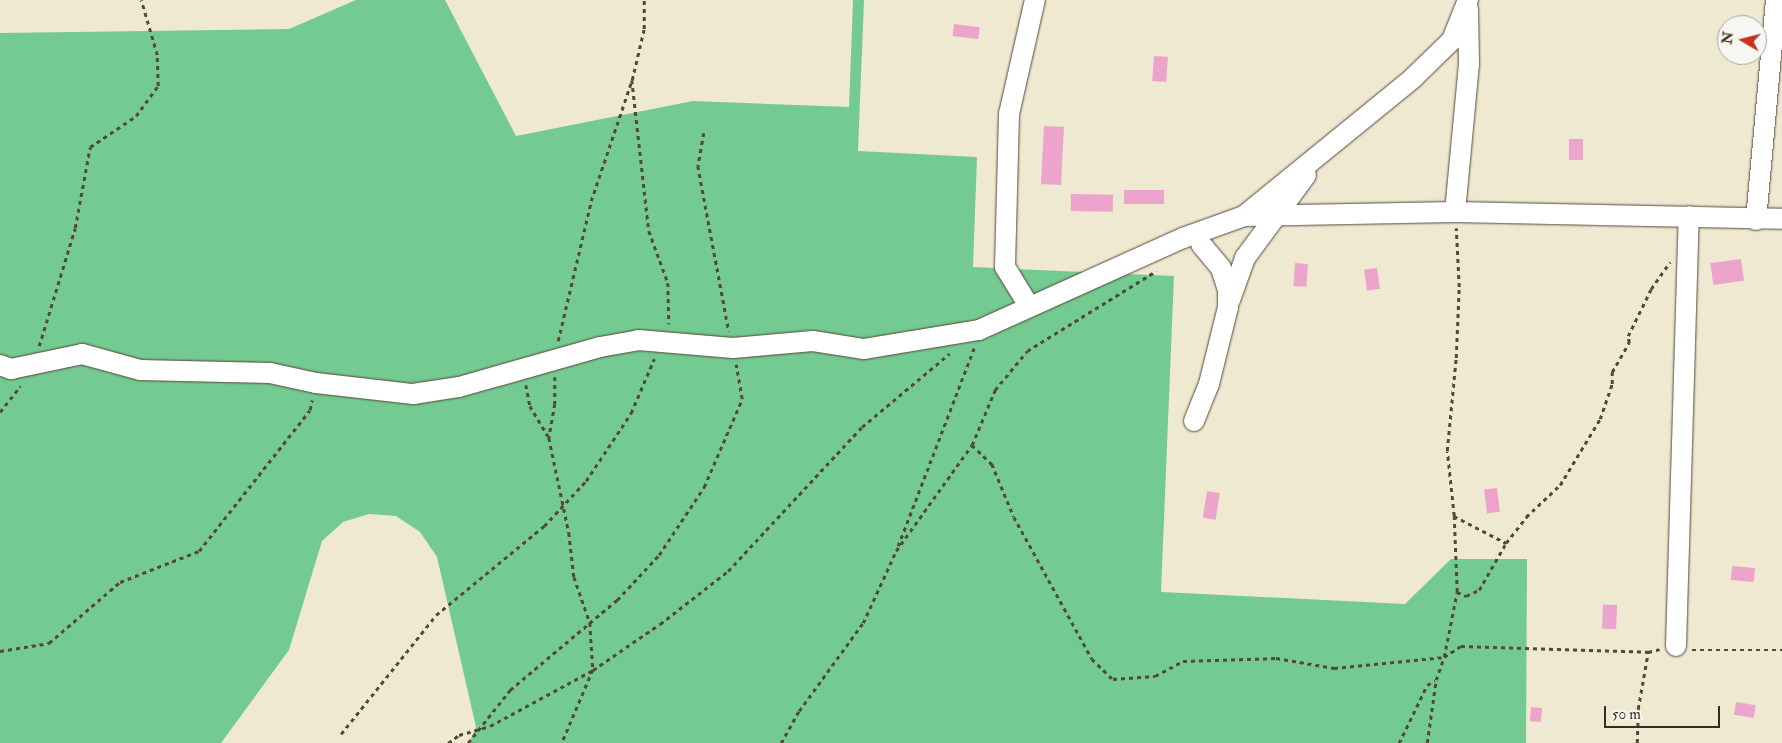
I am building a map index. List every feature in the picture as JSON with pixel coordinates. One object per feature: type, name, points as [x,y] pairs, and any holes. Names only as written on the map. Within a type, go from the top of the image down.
[{"type":"street","points":[[1029,306],[1005,267],[1009,114],[1035,0]]},
{"type":"street","points":[[0,365],[11,368],[82,354],[140,370],[270,373],[316,383],[413,394],[459,387],[554,360],[638,340],[733,348],[813,341],[864,349],[979,330],[1183,238],[1244,216],[1413,78],[1452,40],[1468,0]]},
{"type":"street","points":[[1455,212],[1469,62],[1468,0]]},
{"type":"street","points":[[1756,220],[1776,0]]},
{"type":"street","points":[[1770,75],[1782,56]]},
{"type":"street","points":[[1194,421],[1209,384],[1228,307],[1245,258],[1304,179],[1312,160]]},
{"type":"street","points":[[1244,216],[1455,212],[1690,216],[1756,220],[1782,219]]},
{"type":"street","points":[[1676,646],[1690,216]]},
{"type":"street","points":[[1201,244],[1222,268],[1228,290],[1228,307]]},
{"type":"path","points":[[0,412],[37,364],[38,352],[75,228],[90,146],[136,116],[158,86],[157,55],[140,0]]},
{"type":"path","points":[[549,438],[556,404],[554,360],[591,201],[632,80],[644,29],[644,0]]},
{"type":"path","points":[[341,734],[436,615],[544,526],[586,481],[631,413],[669,324],[668,284],[649,231],[632,80]]},
{"type":"path","points":[[468,743],[510,690],[618,600],[659,556],[704,488],[742,399],[698,166],[704,133]]},
{"type":"path","points":[[1427,743],[1436,680],[1444,657],[1457,592],[1454,516],[1447,451],[1456,358],[1459,288],[1455,212]]},
{"type":"path","points":[[1457,592],[1466,596],[1479,590],[1506,543],[1526,517],[1546,501],[1569,474],[1572,463],[1581,453],[1600,419],[1612,384],[1612,372],[1629,343],[1628,336],[1648,296],[1675,253],[1688,251]]},
{"type":"path","points":[[896,551],[972,445],[995,390],[1027,351],[1159,269]]},
{"type":"path","points":[[781,743],[830,664],[863,623],[896,551],[970,362],[979,330]]},
{"type":"path","points":[[448,743],[459,735],[479,729],[593,670],[660,624],[728,571],[862,427],[951,352]]},
{"type":"path","points":[[522,369],[530,406],[549,438],[563,505],[574,577],[590,623],[593,670],[562,743]]},
{"type":"path","points":[[0,651],[49,643],[120,582],[198,551],[310,410],[316,383]]},
{"type":"path","points":[[972,445],[992,464],[1014,517],[1092,660],[1113,679],[1155,676],[1183,661],[1276,658],[1334,668],[1444,657],[1461,646],[1648,652],[1676,646],[1690,650],[1782,650]]},
{"type":"path","points":[[1454,516],[1506,543]]},
{"type":"path","points":[[1637,743],[1638,709],[1648,652]]},
{"type":"path","points":[[1399,743],[1428,685],[1436,680]]},
{"type":"green space","points":[[356,0],[445,0],[516,136],[693,101],[849,107],[853,0],[864,0],[858,151],[977,157],[973,267],[1174,276],[1161,592],[1405,604],[1451,559],[1527,559],[1526,743],[469,743],[476,727],[437,557],[420,532],[396,516],[369,514],[343,522],[322,541],[289,650],[221,743],[0,743],[0,33],[289,29]]},
{"type":"building","points":[[954,24],[980,27],[978,39],[953,36]]},
{"type":"building","points":[[1154,56],[1168,57],[1166,82],[1152,81]]},
{"type":"building","points":[[1044,126],[1064,127],[1061,185],[1041,184]]},
{"type":"building","points":[[1569,139],[1583,139],[1583,160],[1569,160]]},
{"type":"building","points":[[1124,190],[1164,190],[1164,204],[1124,204]]},
{"type":"building","points":[[1071,194],[1113,195],[1113,212],[1071,211]]},
{"type":"building","points":[[1741,259],[1744,281],[1713,285],[1710,263]]},
{"type":"building","points":[[1295,263],[1308,264],[1306,287],[1293,286]]},
{"type":"building","points":[[1377,268],[1380,289],[1367,291],[1364,270]]},
{"type":"building","points":[[1497,488],[1500,512],[1487,513],[1484,490]]},
{"type":"building","points":[[1207,491],[1220,493],[1216,520],[1203,518]]},
{"type":"building","points":[[1732,566],[1755,568],[1754,582],[1731,580]]},
{"type":"building","points":[[1603,605],[1617,605],[1616,629],[1602,628]]},
{"type":"building","points":[[1736,702],[1756,705],[1754,718],[1734,715]]},
{"type":"building","points":[[1531,707],[1542,708],[1541,722],[1530,721]]}]
